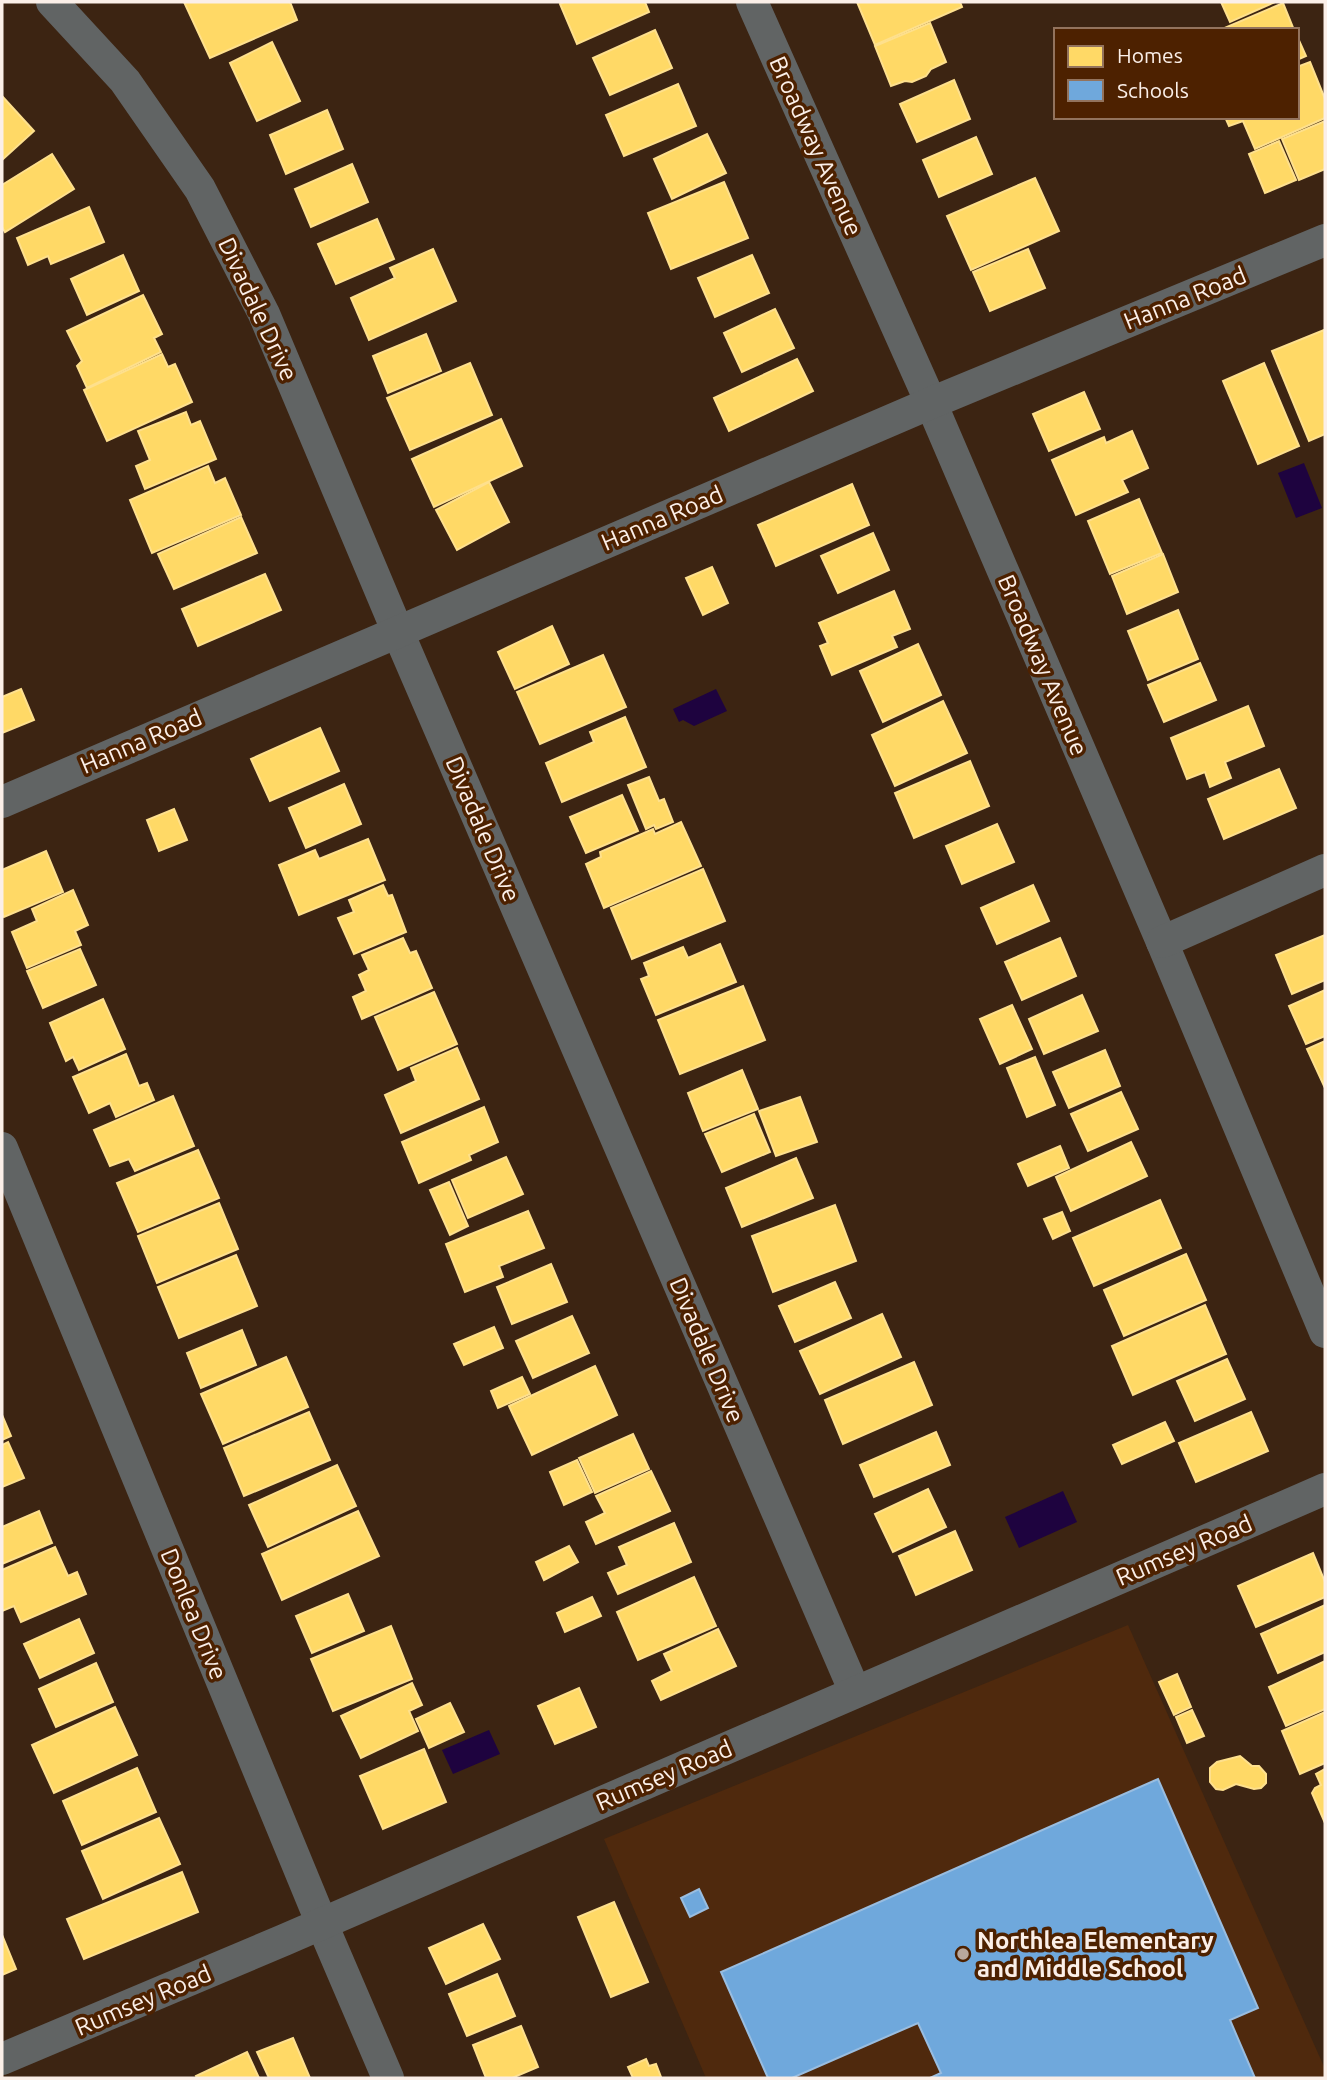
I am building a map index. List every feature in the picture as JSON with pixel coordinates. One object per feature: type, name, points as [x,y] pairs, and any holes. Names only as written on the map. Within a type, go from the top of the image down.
[{"type":"street","name":"Divadale Drive","points":[[52,2],[125,81],[201,189],[264,314],[397,630],[855,1692]]},
{"type":"street","name":"Broadway Avenue","points":[[752,2],[931,403],[1162,942],[1325,1332]]},
{"type":"street","name":"Hanna Road","points":[[2,802],[397,630],[931,403],[1325,240]]},
{"type":"street","points":[[1162,942],[1325,870]]},
{"type":"street","name":"Donlea Drive","points":[[2,1148],[388,2078]]},
{"type":"street","name":"Rumsey Road","points":[[2,2059],[322,1924],[1325,1489]]},
{"type":"shaded area","points":[[1304,463],[1322,508],[1296,518],[1278,473]]},
{"type":"shaded area","points":[[716,689],[727,711],[694,726],[683,720],[679,722],[673,709]]},
{"type":"shaded area","points":[[1063,1491],[1077,1522],[1019,1548],[1005,1517]]},
{"type":"shaded area","name":"Northlea Elementary and Middle School","points":[[1128,1625],[1325,2069],[1325,2078],[706,2078],[604,1839]]},
{"type":"shaded area","points":[[489,1730],[500,1754],[453,1774],[442,1750]]},
{"type":"building: Homes","points":[[184,2],[290,2],[297,20],[210,58]]},
{"type":"building: Homes","points":[[645,2],[649,12],[577,44],[560,4]]},
{"type":"building: Homes","points":[[857,2],[960,2],[962,7],[875,45]]},
{"type":"building: Homes","points":[[1221,2],[1275,2],[1230,22]]},
{"type":"building: Homes","points":[[1283,3],[1293,28],[1225,28]]},
{"type":"building: Homes","points":[[930,23],[946,62],[931,69],[926,76],[891,86],[875,46]]},
{"type":"building: Homes","points":[[655,30],[672,68],[610,95],[593,58]]},
{"type":"building: Homes","points":[[1299,40],[1306,56],[1299,59]]},
{"type":"building: Homes","points":[[272,42],[300,101],[257,121],[230,63]]},
{"type":"building: Homes","points":[[1310,62],[1325,99],[1325,118],[1255,149],[1243,121],[1229,126],[1226,119],[1299,119],[1299,66]]},
{"type":"building: Homes","points":[[954,80],[970,119],[917,142],[900,104]]},
{"type":"building: Homes","points":[[678,84],[696,126],[624,156],[606,115]]},
{"type":"building: Homes","points":[[2,96],[34,131],[2,160]]},
{"type":"building: Homes","points":[[327,110],[343,149],[286,174],[270,135]]},
{"type":"building: Homes","points":[[1325,121],[1325,169],[1299,180],[1282,139]]},
{"type":"building: Homes","points":[[707,134],[726,173],[672,199],[654,159]]},
{"type":"building: Homes","points":[[976,137],[992,174],[939,197],[923,160]]},
{"type":"building: Homes","points":[[1279,141],[1296,180],[1265,193],[1249,154]]},
{"type":"building: Homes","points":[[52,154],[74,189],[5,232],[2,227],[2,185]]},
{"type":"building: Homes","points":[[352,164],[368,202],[311,227],[295,189]]},
{"type":"building: Homes","points":[[1035,178],[1059,231],[971,270],[947,216]]},
{"type":"building: Homes","points":[[724,182],[748,238],[671,269],[648,213]]},
{"type":"building: Homes","points":[[89,207],[104,242],[51,264],[48,256],[28,265],[17,238]]},
{"type":"building: Homes","points":[[377,219],[394,259],[336,284],[318,244]]},
{"type":"building: Homes","points":[[433,249],[456,301],[369,340],[351,298],[395,278],[390,268]]},
{"type":"building: Homes","points":[[1028,249],[1045,288],[990,311],[973,272]]},
{"type":"building: Homes","points":[[123,255],[139,291],[87,315],[71,279]]},
{"type":"building: Homes","points":[[752,255],[769,293],[715,317],[698,278]]},
{"type":"building: Homes","points":[[143,295],[162,334],[154,338],[161,352],[87,388],[77,366],[82,361],[67,331]]},
{"type":"building: Homes","points":[[775,309],[794,348],[742,372],[724,333]]},
{"type":"building: Homes","points":[[1324,330],[1325,434],[1309,441],[1272,351]]},
{"type":"building: Homes","points":[[426,334],[441,371],[388,393],[373,356]]},
{"type":"building: Homes","points":[[162,354],[168,367],[175,364],[192,402],[107,441],[84,390]]},
{"type":"building: Homes","points":[[797,359],[813,391],[729,431],[714,398]]},
{"type":"building: Homes","points":[[470,363],[492,415],[410,450],[387,398]]},
{"type":"building: Homes","points":[[1264,363],[1299,446],[1258,464],[1223,381]]},
{"type":"building: Homes","points":[[1084,392],[1100,429],[1049,451],[1033,414]]},
{"type":"building: Homes","points":[[186,412],[191,425],[200,421],[216,459],[145,489],[136,466],[150,460],[138,431]]},
{"type":"building: Homes","points":[[501,419],[522,466],[434,507],[412,459]]},
{"type":"building: Homes","points":[[1132,431],[1148,468],[1122,480],[1128,492],[1076,515],[1052,460],[1104,437],[1106,443]]},
{"type":"building: Homes","points":[[208,466],[215,483],[225,478],[241,515],[152,553],[130,500]]},
{"type":"building: Homes","points":[[489,482],[509,522],[457,550],[436,510]]},
{"type":"building: Homes","points":[[852,484],[869,525],[776,566],[758,525]]},
{"type":"building: Homes","points":[[1139,499],[1162,553],[1110,574],[1088,521]]},
{"type":"building: Homes","points":[[241,517],[257,553],[174,589],[158,554]]},
{"type":"building: Homes","points":[[873,533],[889,570],[838,593],[821,556]]},
{"type":"building: Homes","points":[[1163,554],[1178,592],[1127,614],[1112,576]]},
{"type":"building: Homes","points":[[712,567],[728,603],[703,615],[686,578]]},
{"type":"building: Homes","points":[[265,574],[281,610],[198,646],[182,609]]},
{"type":"building: Homes","points":[[894,591],[910,629],[892,636],[897,647],[832,675],[820,646],[828,643],[819,623]]},
{"type":"building: Homes","points":[[1178,610],[1198,659],[1148,680],[1128,631]]},
{"type":"building: Homes","points":[[552,626],[569,664],[515,689],[498,652]]},
{"type":"building: Homes","points":[[918,644],[941,695],[883,722],[860,671]]},
{"type":"building: Homes","points":[[603,655],[626,707],[540,744],[517,692]]},
{"type":"building: Homes","points":[[1200,663],[1216,700],[1164,722],[1148,685]]},
{"type":"building: Homes","points":[[21,689],[34,720],[2,733],[2,697]]},
{"type":"building: Homes","points":[[943,701],[967,753],[895,786],[872,735]]},
{"type":"building: Homes","points":[[1248,706],[1264,746],[1225,762],[1231,778],[1210,787],[1205,772],[1187,779],[1171,738]]},
{"type":"building: Homes","points":[[625,717],[646,767],[562,802],[546,763],[594,742],[590,732]]},
{"type":"building: Homes","points":[[320,728],[339,771],[270,801],[251,759]]},
{"type":"building: Homes","points":[[970,761],[989,806],[914,838],[895,793]]},
{"type":"building: Homes","points":[[1279,769],[1296,808],[1224,839],[1208,799]]},
{"type":"building: Homes","points":[[649,777],[659,801],[664,799],[673,822],[656,829],[654,825],[646,829],[628,785]]},
{"type":"building: Homes","points":[[344,784],[361,824],[306,848],[289,808]]},
{"type":"building: Homes","points":[[622,795],[638,831],[586,853],[570,817]]},
{"type":"building: Homes","points":[[174,809],[187,840],[159,851],[147,820]]},
{"type":"building: Homes","points":[[681,822],[701,866],[604,908],[586,864],[601,857],[600,852],[653,829],[655,834]]},
{"type":"building: Homes","points":[[997,824],[1014,862],[962,884],[946,846]]},
{"type":"building: Homes","points":[[368,839],[385,880],[299,915],[279,865],[315,850],[319,859]]},
{"type":"building: Homes","points":[[46,851],[63,892],[4,917],[2,870]]},
{"type":"building: Homes","points":[[703,869],[725,921],[632,959],[611,908]]},
{"type":"building: Homes","points":[[383,885],[388,896],[392,895],[406,932],[354,954],[338,918],[354,912],[349,900]]},
{"type":"building: Homes","points":[[1033,885],[1049,921],[997,944],[981,908]]},
{"type":"building: Homes","points":[[73,890],[88,925],[75,931],[81,945],[27,968],[12,932],[37,921],[32,909]]},
{"type":"building: Homes","points":[[1325,935],[1325,980],[1292,994],[1276,955]]},
{"type":"building: Homes","points":[[403,938],[410,953],[416,951],[432,988],[362,1019],[353,997],[366,991],[359,975],[369,970],[362,955]]},
{"type":"building: Homes","points":[[1060,938],[1076,976],[1022,1000],[1005,962]]},
{"type":"building: Homes","points":[[720,944],[736,982],[656,1015],[641,979],[649,976],[644,963],[683,947],[688,958]]},
{"type":"building: Homes","points":[[80,949],[96,985],[43,1008],[27,971]]},
{"type":"building: Homes","points":[[743,986],[765,1040],[680,1074],[658,1020]]},
{"type":"building: Homes","points":[[1325,990],[1325,1036],[1306,1044],[1289,1006]]},
{"type":"building: Homes","points":[[434,992],[457,1044],[398,1070],[375,1017]]},
{"type":"building: Homes","points":[[1082,995],[1098,1031],[1044,1054],[1029,1019]]},
{"type":"building: Homes","points":[[103,999],[125,1049],[79,1070],[73,1057],[66,1061],[50,1023]]},
{"type":"building: Homes","points":[[1012,1005],[1032,1049],[1000,1064],[980,1019]]},
{"type":"building: Homes","points":[[1325,1041],[1325,1088],[1307,1049]]},
{"type":"building: Homes","points":[[457,1048],[479,1099],[401,1133],[385,1095],[416,1081],[411,1068]]},
{"type":"building: Homes","points":[[1105,1050],[1120,1086],[1069,1108],[1053,1072]]},
{"type":"building: Homes","points":[[126,1054],[139,1086],[147,1083],[154,1100],[116,1117],[110,1103],[89,1113],[73,1077]]},
{"type":"building: Homes","points":[[1035,1057],[1055,1105],[1027,1117],[1007,1068]]},
{"type":"building: Homes","points":[[742,1070],[758,1109],[703,1131],[688,1093]]},
{"type":"building: Homes","points":[[1121,1092],[1138,1129],[1088,1151],[1071,1114]]},
{"type":"building: Homes","points":[[173,1096],[194,1146],[135,1171],[129,1159],[110,1166],[94,1130]]},
{"type":"building: Homes","points":[[800,1097],[817,1142],[776,1156],[759,1111]]},
{"type":"building: Homes","points":[[484,1107],[498,1142],[469,1155],[471,1160],[419,1183],[402,1142]]},
{"type":"building: Homes","points":[[754,1114],[770,1152],[722,1172],[705,1134]]},
{"type":"building: Homes","points":[[1131,1142],[1147,1176],[1071,1211],[1056,1177]]},
{"type":"building: Homes","points":[[1060,1146],[1069,1168],[1028,1186],[1018,1164]]},
{"type":"building: Homes","points":[[198,1150],[219,1198],[138,1232],[117,1183]]},
{"type":"building: Homes","points":[[506,1157],[523,1194],[468,1218],[452,1180]]},
{"type":"building: Homes","points":[[796,1158],[813,1198],[742,1227],[726,1188]]},
{"type":"building: Homes","points":[[449,1182],[468,1226],[450,1235],[430,1190]]},
{"type":"building: Homes","points":[[1160,1200],[1181,1248],[1094,1286],[1073,1238]]},
{"type":"building: Homes","points":[[219,1203],[238,1249],[157,1283],[138,1236]]},
{"type":"building: Homes","points":[[835,1205],[856,1261],[773,1292],[752,1236]]},
{"type":"building: Homes","points":[[528,1211],[544,1248],[499,1266],[503,1277],[465,1292],[446,1244]]},
{"type":"building: Homes","points":[[1062,1212],[1070,1231],[1053,1239],[1044,1219]]},
{"type":"building: Homes","points":[[1186,1254],[1206,1300],[1124,1336],[1104,1290]]},
{"type":"building: Homes","points":[[236,1255],[257,1306],[179,1338],[158,1287]]},
{"type":"building: Homes","points":[[551,1264],[567,1302],[512,1324],[497,1287]]},
{"type":"building: Homes","points":[[835,1282],[851,1318],[795,1342],[779,1306]]},
{"type":"building: Homes","points":[[1205,1305],[1226,1354],[1133,1395],[1112,1346]]},
{"type":"building: Homes","points":[[882,1314],[901,1357],[820,1394],[800,1351]]},
{"type":"building: Homes","points":[[572,1316],[589,1353],[533,1378],[516,1341]]},
{"type":"building: Homes","points":[[494,1327],[503,1348],[464,1365],[454,1344]]},
{"type":"building: Homes","points":[[242,1330],[256,1365],[201,1388],[187,1353]]},
{"type":"building: Homes","points":[[286,1357],[308,1407],[223,1444],[201,1394]]},
{"type":"building: Homes","points":[[1227,1359],[1245,1399],[1195,1421],[1177,1381]]},
{"type":"building: Homes","points":[[914,1362],[932,1405],[843,1444],[825,1400]]},
{"type":"building: Homes","points":[[595,1366],[617,1415],[532,1455],[509,1406]]},
{"type":"building: Homes","points":[[522,1377],[530,1394],[498,1408],[491,1391]]},
{"type":"building: Homes","points":[[309,1412],[330,1460],[244,1496],[224,1448]]},
{"type":"building: Homes","points":[[1251,1412],[1268,1451],[1196,1482],[1179,1443]]},
{"type":"building: Homes","points":[[2,1415],[11,1436],[2,1440]]},
{"type":"building: Homes","points":[[1165,1422],[1174,1441],[1122,1464],[1113,1445]]},
{"type":"building: Homes","points":[[936,1432],[950,1465],[874,1497],[860,1465]]},
{"type":"building: Homes","points":[[633,1434],[649,1469],[595,1493],[579,1458]]},
{"type":"building: Homes","points":[[8,1442],[24,1478],[2,1487],[2,1445]]},
{"type":"building: Homes","points":[[577,1460],[592,1492],[564,1505],[550,1472]]},
{"type":"building: Homes","points":[[337,1465],[356,1506],[268,1547],[249,1505]]},
{"type":"building: Homes","points":[[651,1471],[670,1511],[596,1544],[586,1522],[605,1513],[596,1496]]},
{"type":"building: Homes","points":[[928,1489],[946,1527],[893,1552],[875,1514]]},
{"type":"building: Homes","points":[[39,1511],[52,1543],[2,1564],[2,1527]]},
{"type":"building: Homes","points":[[358,1511],[379,1556],[282,1600],[262,1554]]},
{"type":"building: Homes","points":[[674,1523],[691,1562],[618,1594],[608,1573],[627,1565],[619,1547]]},
{"type":"building: Homes","points":[[955,1531],[972,1570],[916,1595],[899,1556]]},
{"type":"building: Homes","points":[[569,1546],[578,1562],[544,1580],[536,1562]]},
{"type":"building: Homes","points":[[55,1547],[68,1576],[77,1572],[86,1594],[21,1622],[14,1606],[2,1611],[2,1570]]},
{"type":"building: Homes","points":[[1313,1553],[1325,1582],[1325,1597],[1256,1627],[1238,1586]]},
{"type":"building: Homes","points":[[694,1577],[716,1626],[638,1660],[617,1612]]},
{"type":"building: Homes","points":[[348,1594],[364,1631],[312,1653],[296,1616]]},
{"type":"building: Homes","points":[[592,1597],[601,1616],[565,1632],[557,1613]]},
{"type":"building: Homes","points":[[1325,1605],[1325,1652],[1278,1673],[1261,1634]]},
{"type":"building: Homes","points":[[79,1619],[94,1653],[40,1678],[24,1644]]},
{"type":"building: Homes","points":[[391,1626],[412,1679],[333,1711],[311,1659]]},
{"type":"building: Homes","points":[[718,1629],[736,1666],[661,1700],[652,1681],[672,1671],[664,1654]]},
{"type":"building: Homes","points":[[1325,1661],[1325,1709],[1286,1726],[1269,1687]]},
{"type":"building: Homes","points":[[96,1663],[113,1702],[56,1727],[39,1689]]},
{"type":"building: Homes","points":[[1177,1674],[1191,1707],[1174,1715],[1159,1682]]},
{"type":"building: Homes","points":[[412,1683],[422,1705],[409,1711],[418,1731],[361,1758],[341,1716]]},
{"type":"building: Homes","points":[[579,1688],[596,1727],[555,1744],[538,1706]]},
{"type":"building: Homes","points":[[450,1703],[464,1732],[429,1748],[416,1719]]},
{"type":"building: Homes","points":[[115,1707],[137,1755],[54,1793],[32,1745]]},
{"type":"building: Homes","points":[[1192,1710],[1204,1736],[1187,1743],[1176,1717]]},
{"type":"building: Homes","points":[[1325,1712],[1325,1763],[1300,1774],[1282,1731]]},
{"type":"building: Homes","points":[[424,1749],[446,1802],[383,1829],[360,1776]]},
{"type":"building: Homes","points":[[1240,1756],[1252,1766],[1259,1766],[1266,1774],[1266,1783],[1261,1788],[1254,1789],[1236,1784],[1223,1790],[1216,1789],[1210,1782],[1210,1768],[1217,1762]]},
{"type":"building: Homes","points":[[137,1768],[156,1812],[82,1845],[63,1801]]},
{"type":"building: Homes","points":[[1325,1769],[1325,1823],[1312,1793],[1321,1785],[1316,1774]]},
{"type":"building: Homes","points":[[159,1818],[180,1864],[103,1899],[82,1851]]},
{"type":"building: Homes","points":[[182,1872],[198,1912],[84,1959],[67,1919]]},
{"type":"building: Homes","points":[[614,1902],[648,1982],[611,1997],[578,1917]]},
{"type":"building: Homes","points":[[483,1924],[500,1959],[446,1984],[429,1948]]},
{"type":"building: Homes","points":[[2,1935],[16,1969],[2,1975]]},
{"type":"building: Homes","points":[[497,1974],[515,2016],[467,2036],[449,1994]]},
{"type":"building: Homes","points":[[521,2026],[538,2067],[512,2078],[486,2078],[473,2045]]},
{"type":"building: Homes","points":[[293,2038],[310,2078],[269,2078],[257,2052]]},
{"type":"building: Homes","points":[[247,2052],[259,2078],[196,2076]]},
{"type":"building: Homes","points":[[646,2059],[649,2066],[656,2064],[661,2077],[633,2078],[628,2067]]},
{"type":"building: Schools","points":[[1158,1779],[1258,2008],[1230,2020],[1255,2078],[930,2078],[941,2073],[918,2023],[792,2078],[768,2078],[721,1972]]},
{"type":"building: Schools","points":[[699,1889],[708,1908],[690,1917],[681,1898]]},
{"type":"place","name":"Northlea Elementary and Middle School","points":[[963,1954]]}]
